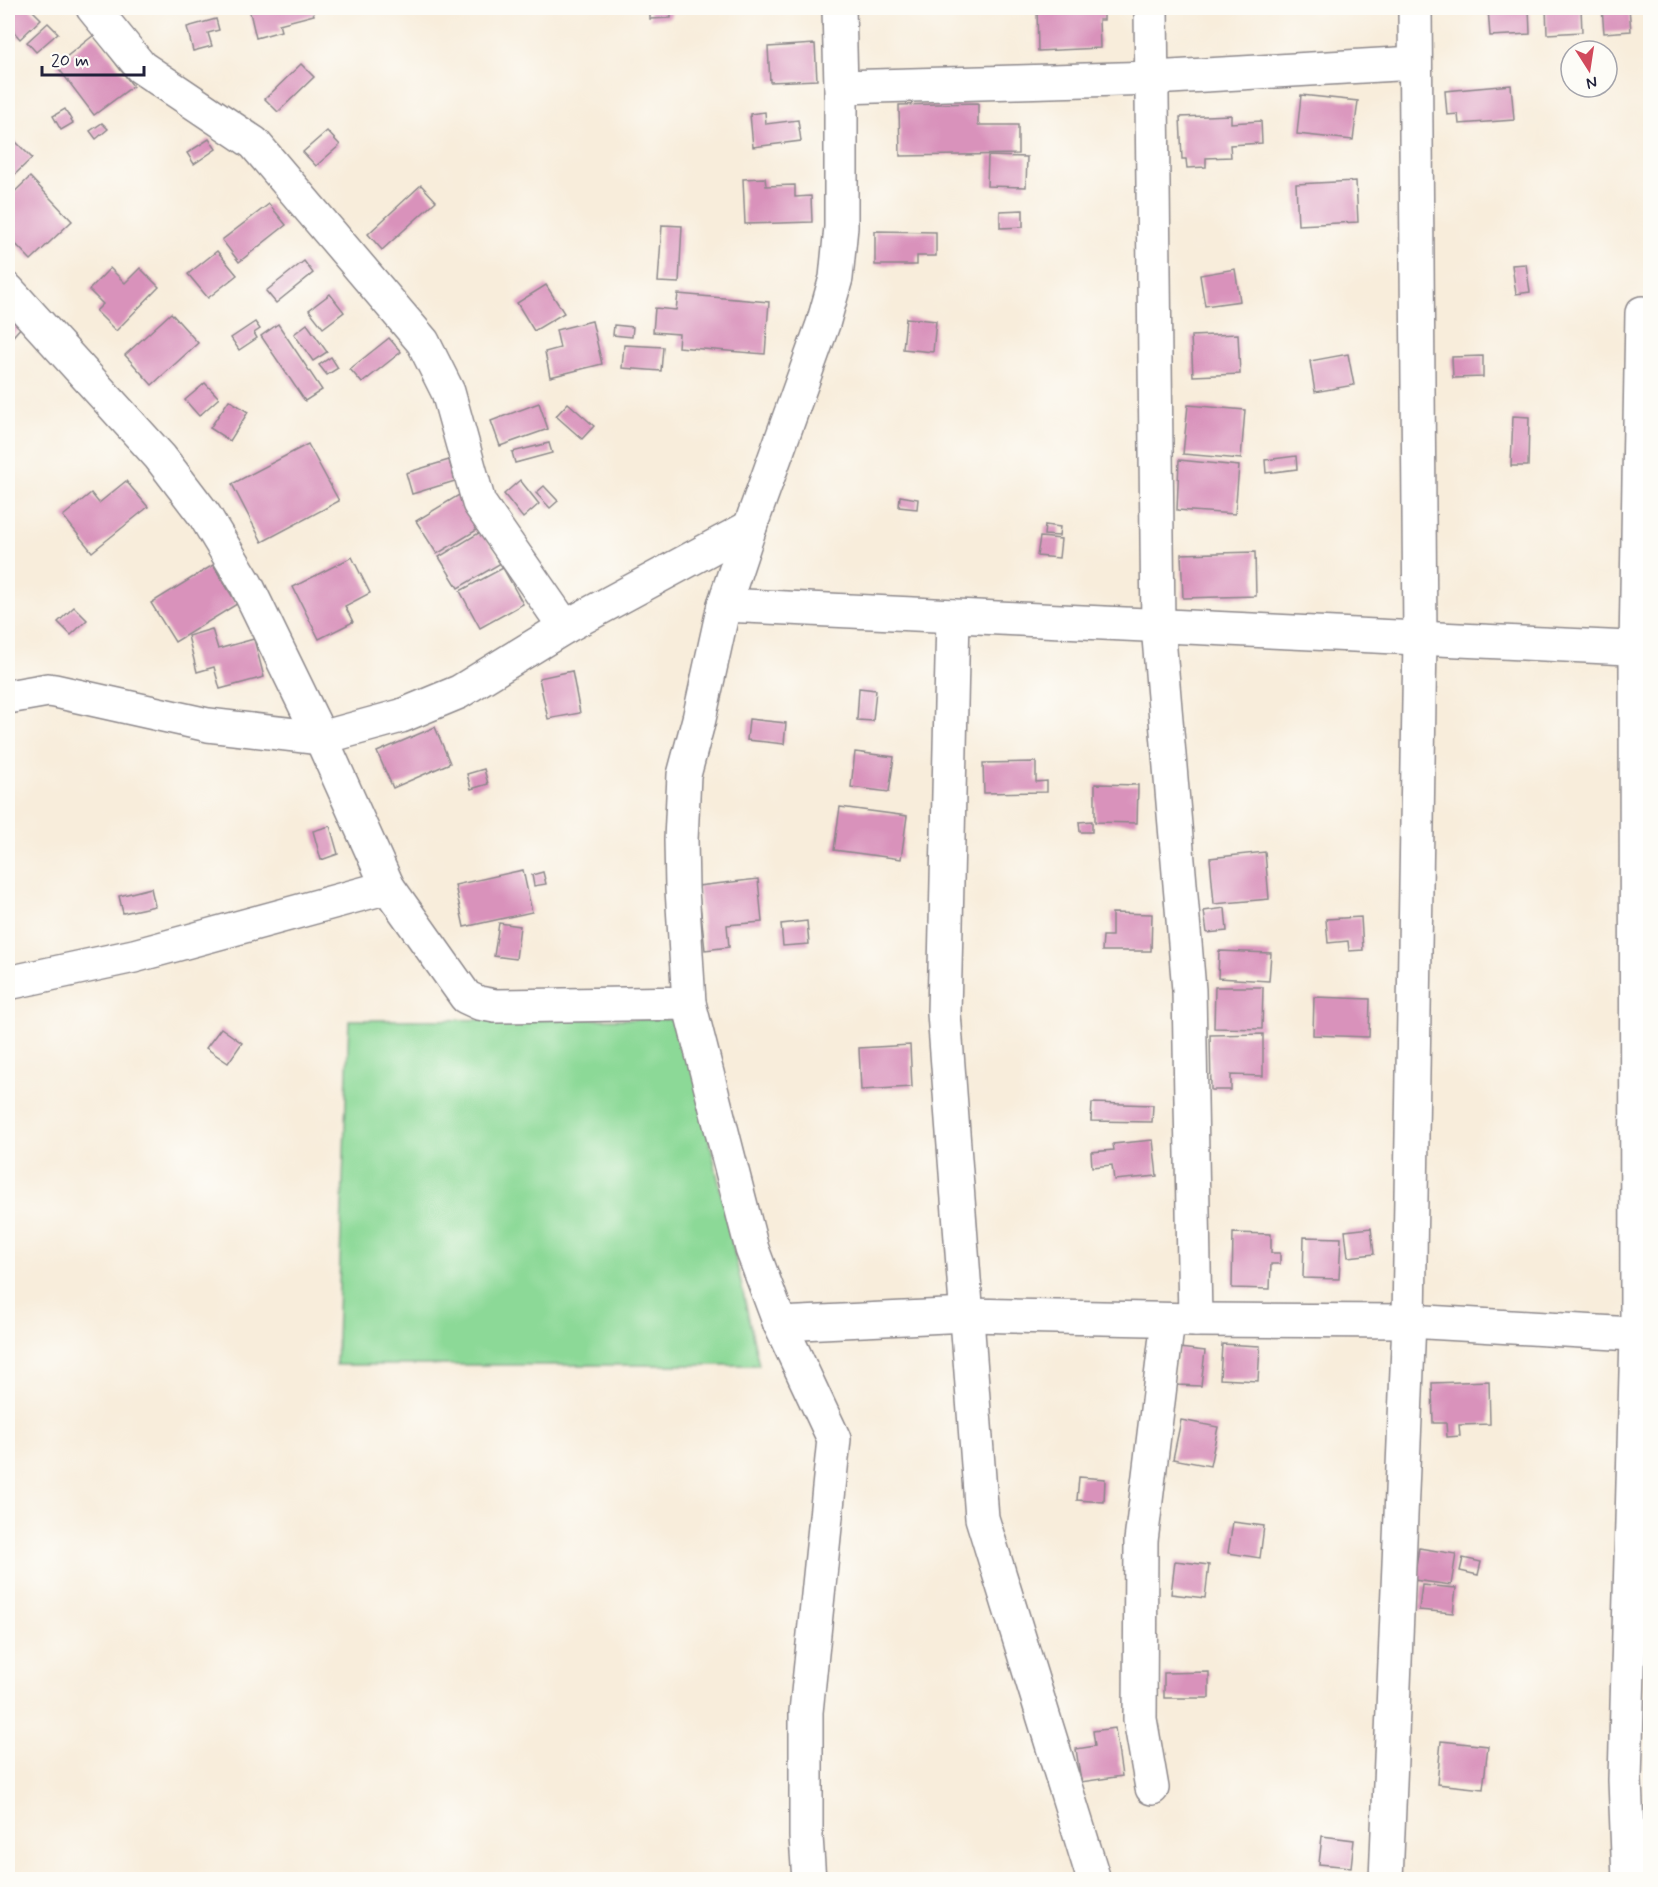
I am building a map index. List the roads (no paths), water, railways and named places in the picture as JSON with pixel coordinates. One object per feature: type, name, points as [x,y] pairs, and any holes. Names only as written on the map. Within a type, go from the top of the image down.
[{"type":"street","points":[[93,8],[141,67],[254,143],[423,342],[448,392],[479,503],[565,627]]},
{"type":"street","points":[[809,1880],[806,1837],[806,1712],[834,1439],[780,1324],[752,1249],[689,1003],[682,889],[682,794],[688,758],[724,605],[823,324],[836,278],[841,227],[839,8]]},
{"type":"street","points":[[1152,8],[1158,626],[1190,990],[1181,1320],[1141,1541],[1140,1719],[1152,1788]]},
{"type":"street","points":[[1386,1880],[1409,1321],[1420,638],[1414,8]]},
{"type":"street","points":[[841,87],[1153,78],[1415,63]]},
{"type":"street","points":[[8,290],[160,457],[206,516],[246,584],[321,738],[388,887],[466,997],[479,1003],[495,1006],[689,1003]]},
{"type":"street","points":[[1629,1880],[1626,1780],[1643,1335],[1642,313]]},
{"type":"street","points":[[8,697],[48,690],[208,725],[321,738],[401,716],[459,692],[565,627],[750,527]]},
{"type":"street","points":[[724,605],[1643,649]]},
{"type":"street","points":[[953,616],[944,1013],[982,1518],[1094,1880]]},
{"type":"street","points":[[8,983],[134,956],[388,887]]},
{"type":"street","points":[[780,1324],[967,1315],[1181,1320],[1409,1321],[1643,1335]]}]
